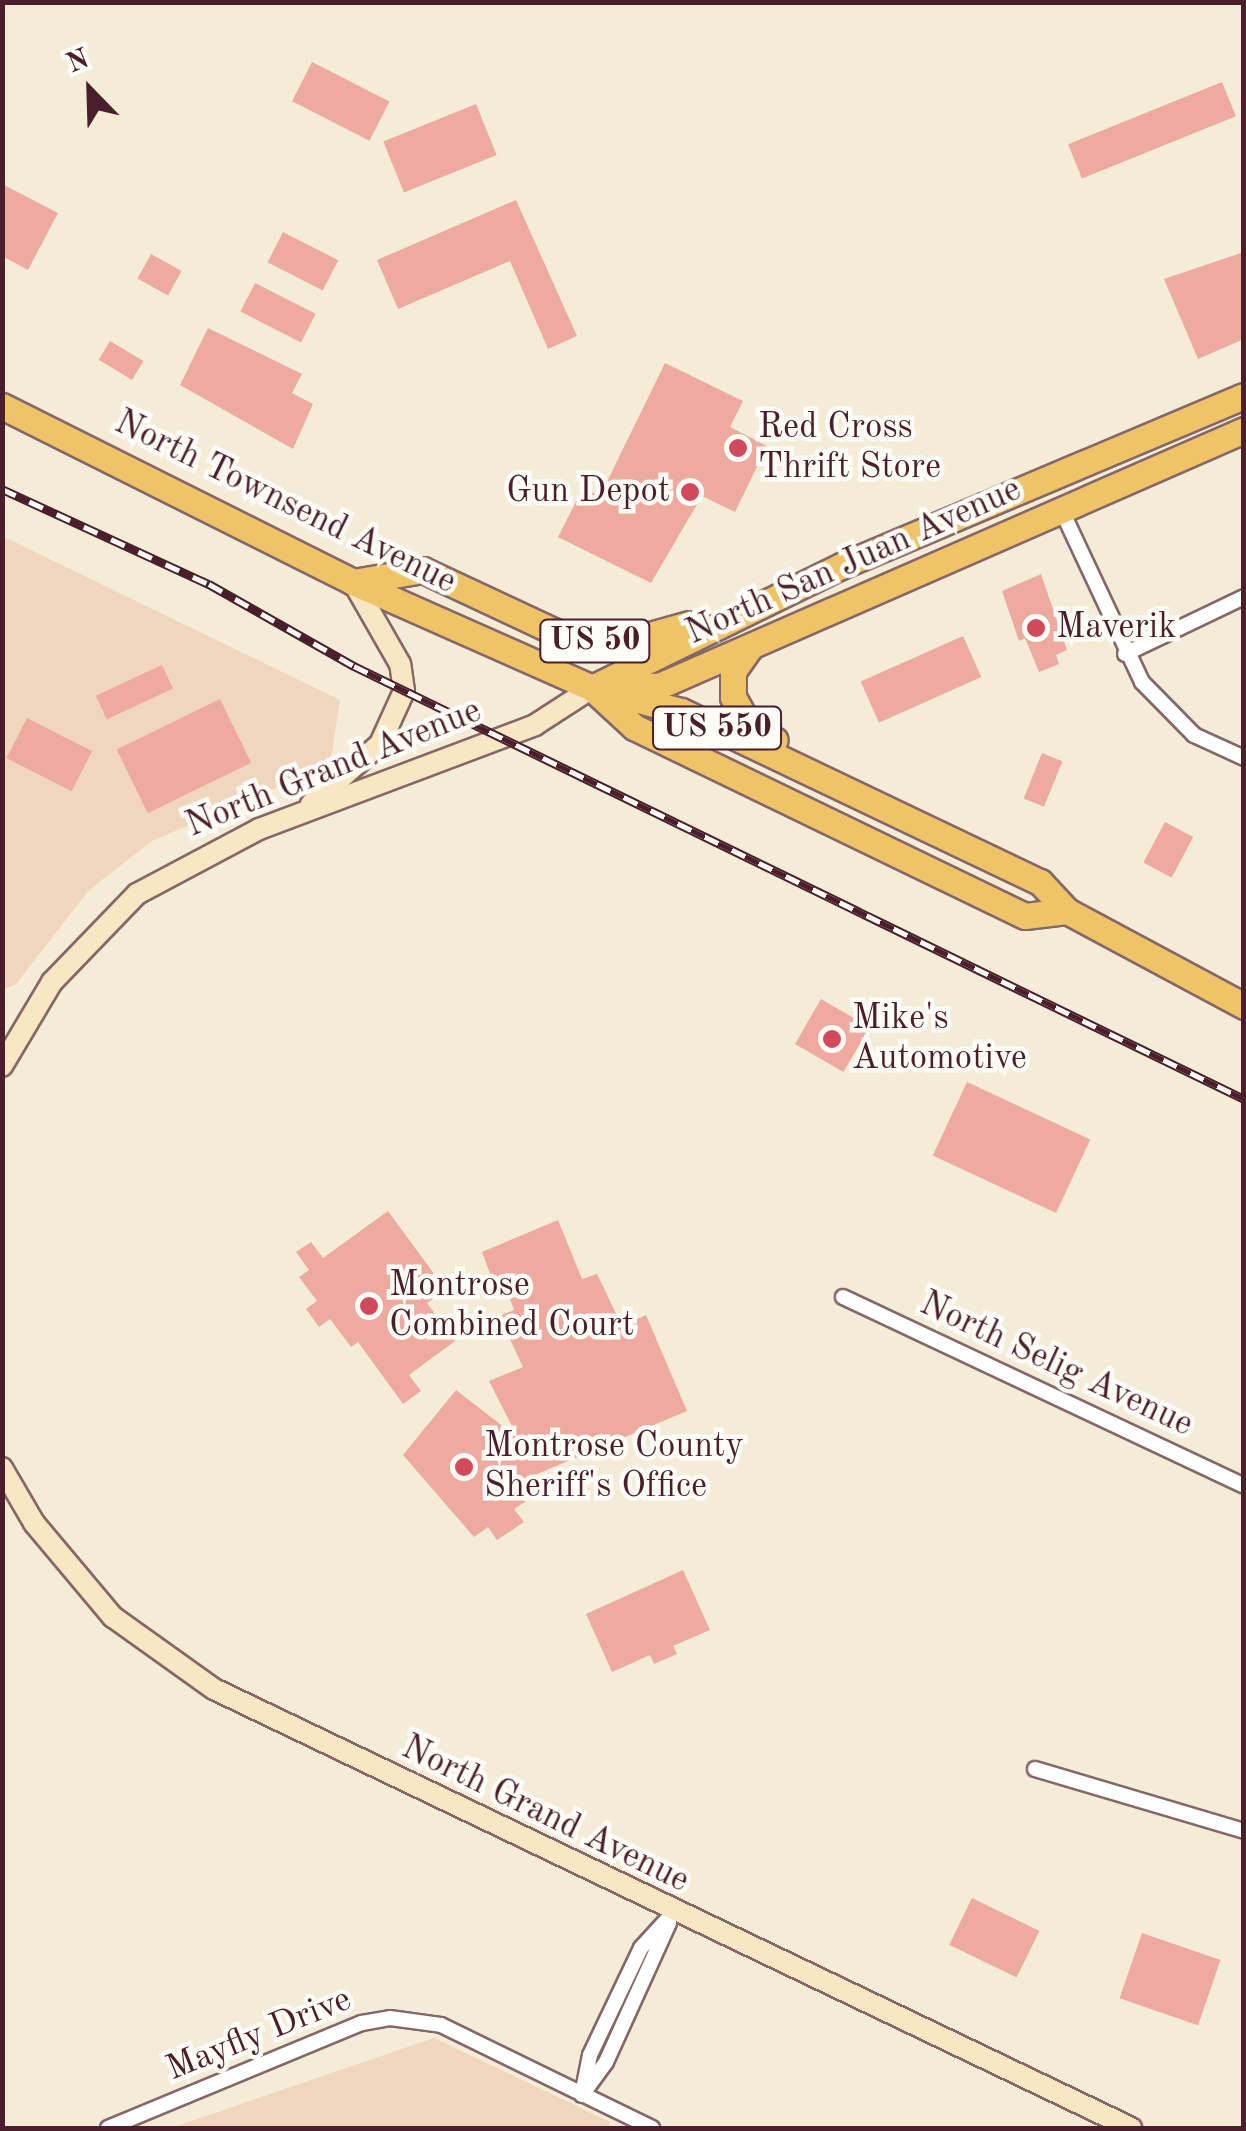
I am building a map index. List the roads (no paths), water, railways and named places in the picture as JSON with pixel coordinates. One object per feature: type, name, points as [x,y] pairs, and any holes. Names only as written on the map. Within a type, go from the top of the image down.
[{"type":"highway","name":"North San Juan Avenue","points":[[592,688],[841,566],[1244,396]]},
{"type":"highway","name":"North Townsend Avenue","points":[[2,406],[353,582],[592,688],[681,711],[1040,882],[1067,911],[1244,1006]]},
{"type":"highway","name":"North San Juan Avenue","points":[[592,688],[659,686],[1244,430]]},
{"type":"highway","name":"US 50","points":[[353,582],[423,570],[562,636],[612,641],[669,631],[841,566]]},
{"type":"highway","points":[[750,647],[730,684],[751,729],[883,791],[903,817]]},
{"type":"highway","name":"North Townsend Avenue","points":[[592,688],[634,726],[1025,916],[1067,911]]},
{"type":"street","points":[[1062,509],[1125,654],[1176,720],[1219,752],[1244,758]]},
{"type":"street","points":[[301,813],[380,744],[404,690],[400,664],[353,582]]},
{"type":"street","points":[[1125,654],[1244,597]]},
{"type":"street","name":"North Grand Avenue","points":[[2,1066],[52,982],[138,894],[219,848],[536,724],[592,688]]},
{"type":"street","name":"North Selig Avenue","points":[[843,1298],[1244,1486]]},
{"type":"street","name":"North Grand Avenue","points":[[2,1468],[73,1573],[158,1654],[214,1689],[673,1913],[1131,2128]]},
{"type":"street","points":[[1035,1769],[1244,1831]]},
{"type":"street","points":[[582,2094],[590,2055],[641,1948],[673,1913]]},
{"type":"street","name":"Mayfly Drive","points":[[108,2128],[362,2023],[390,2018],[440,2025],[652,2128]]},
{"type":"railway","points":[[2,489],[209,584],[354,666],[1244,1099]]},
{"type":"place","name":"Red Cross Thrift Store","points":[[738,448]]},
{"type":"place","name":"Gun Depot","points":[[690,492]]},
{"type":"place","name":"Maverik","points":[[1036,628]]},
{"type":"place","name":"Mike's Automotive","points":[[832,1039]]},
{"type":"place","name":"Montrose Combined Court","points":[[369,1306]]},
{"type":"place","name":"Montrose County Sheriff's Office","points":[[464,1467]]}]
